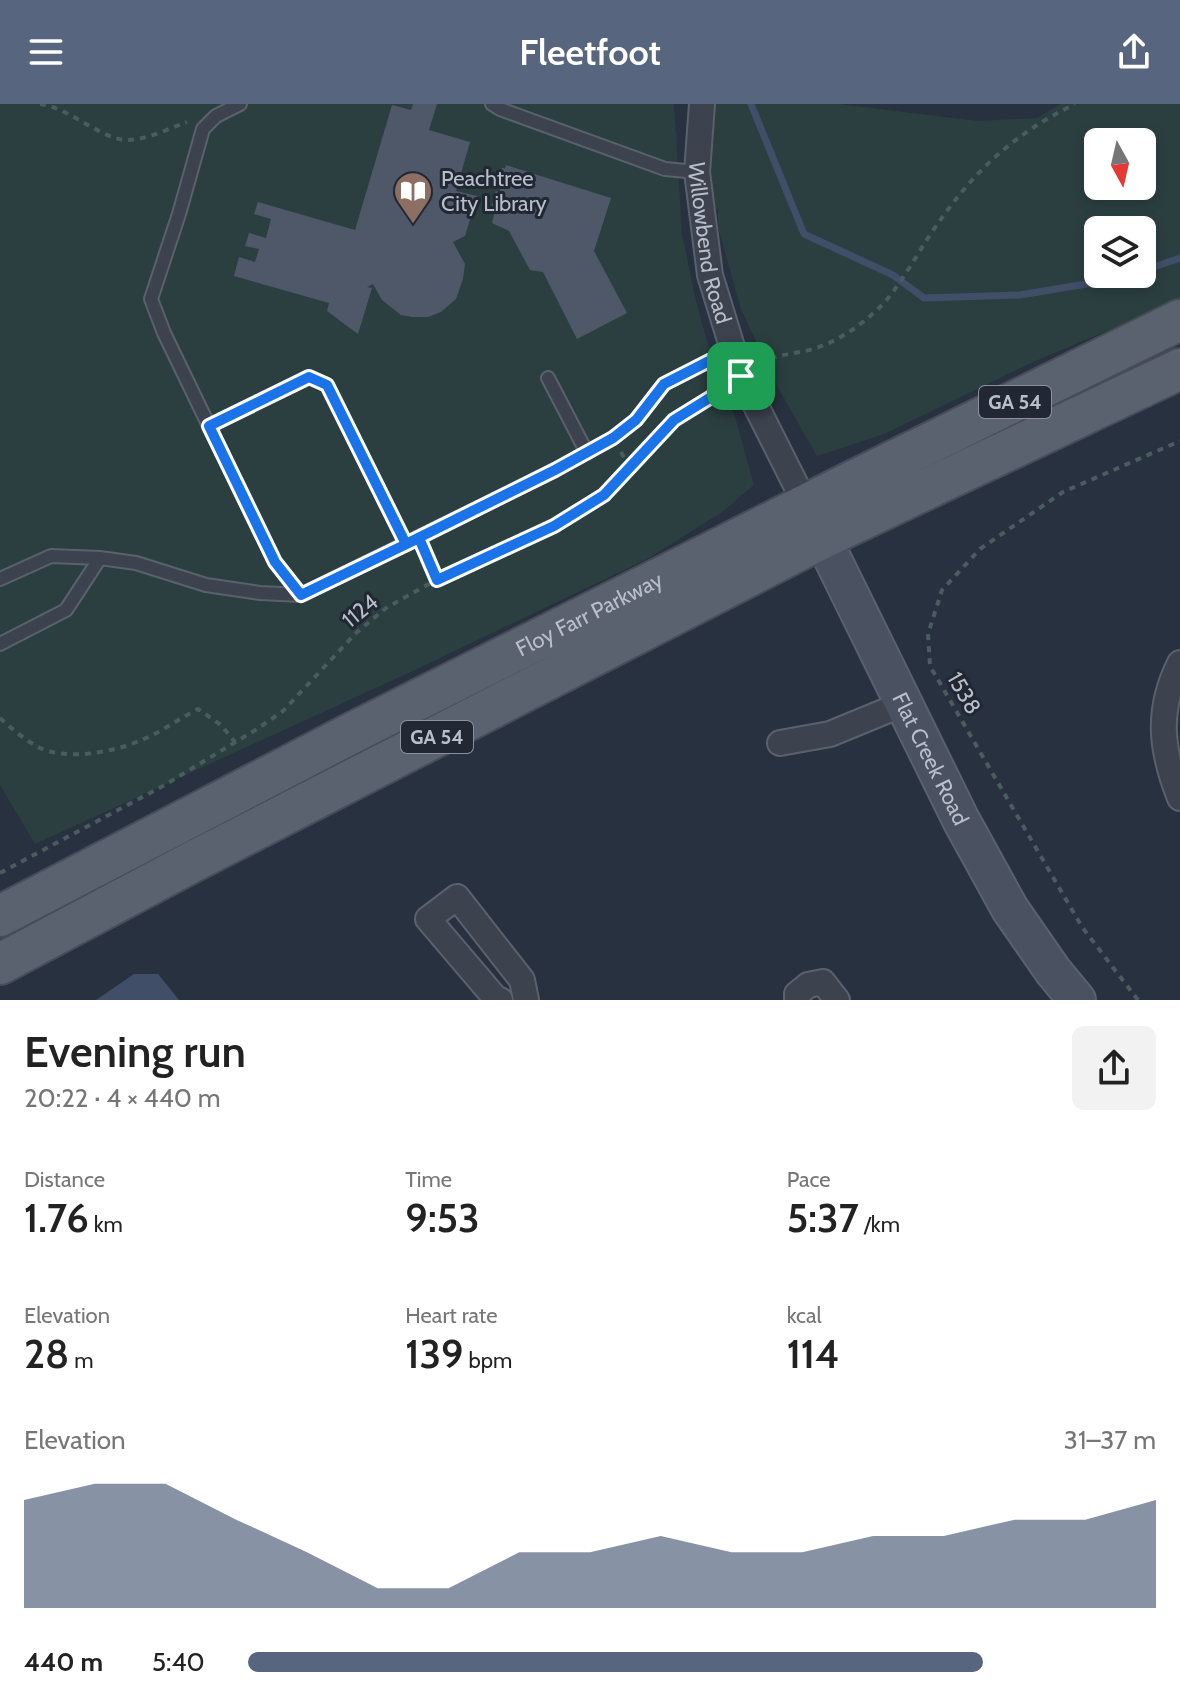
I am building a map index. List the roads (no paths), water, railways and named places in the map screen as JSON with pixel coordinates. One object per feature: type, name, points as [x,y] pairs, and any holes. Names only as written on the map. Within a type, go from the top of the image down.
[{"type":"main road","name":"Floy Farr Parkway","points":[[0,964],[194,861],[1180,320]]},
{"type":"main road","name":"Floy Farr Parkway","points":[[0,916],[354,732],[814,522],[1180,369]]},
{"type":"street","name":"Willowbend Road","points":[[702,104],[697,172],[710,275],[738,365],[814,522]]},
{"type":"street","name":"Flat Creek Road","points":[[814,522],[961,820],[1010,909],[1077,1000]]},
{"type":"street","points":[[1180,663],[1173,676],[1166,705],[1163,737],[1169,771],[1180,798]]},
{"type":"street","points":[[780,743],[830,734],[903,704]]},
{"type":"street","points":[[500,1000],[428,919],[457,897],[522,980],[526,1000]]},
{"type":"street","points":[[797,1000],[797,994],[808,985],[823,982],[837,1000]]},
{"type":"lane","points":[[240,104],[216,116],[203,129],[151,299],[164,333],[275,562],[301,595]]},
{"type":"lane","points":[[492,104],[665,169],[697,172]]},
{"type":"lane","points":[[0,579],[51,556],[100,558],[136,563],[206,585],[301,595],[613,438],[636,420],[664,384],[709,361],[738,365]]},
{"type":"lane","points":[[209,426],[309,377],[327,385],[406,544]]},
{"type":"lane","points":[[548,378],[587,453]]},
{"type":"lane","points":[[0,644],[66,610],[100,558]]},
{"type":"water","points":[[134,974],[158,974],[179,1000],[96,1000]]},
{"type":"waterway","points":[[751,104],[804,234],[893,275],[924,298],[1020,295],[1084,284]]},
{"type":"waterway","points":[[1156,266],[1180,258]]},
{"type":"place","name":"Peachtree City Library","points":[[413,225]]}]
